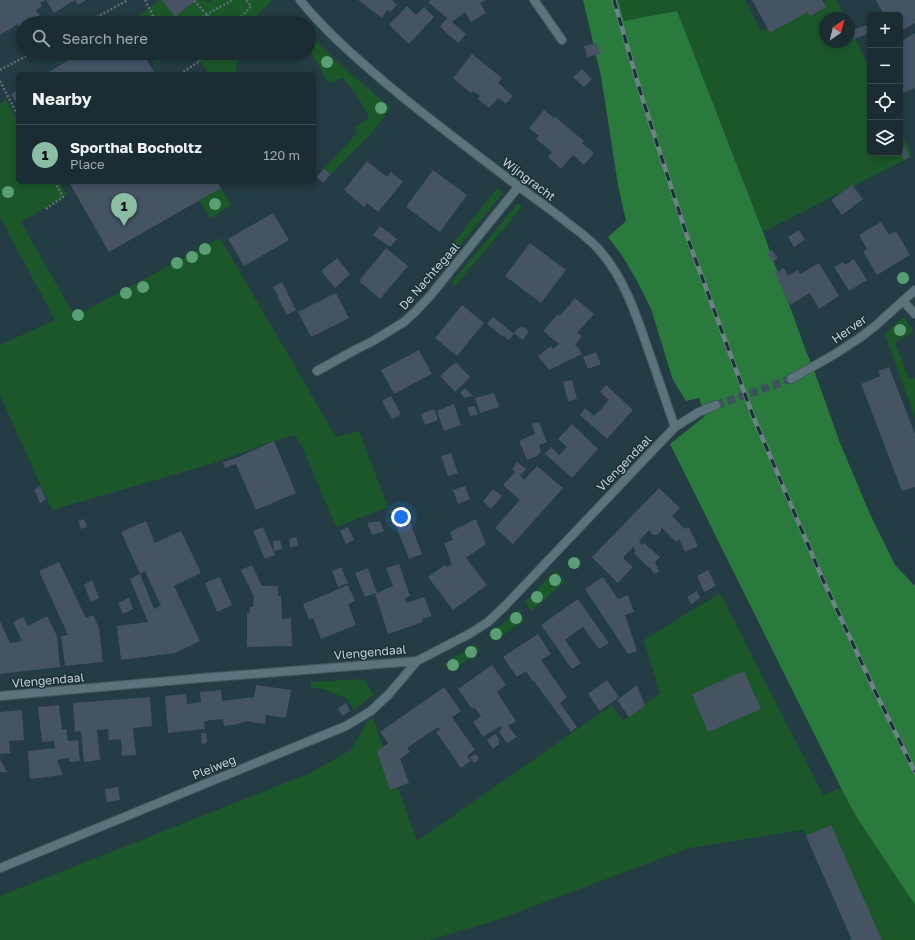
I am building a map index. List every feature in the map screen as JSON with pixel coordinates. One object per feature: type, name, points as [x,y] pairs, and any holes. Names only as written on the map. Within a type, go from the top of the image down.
[{"type":"street","name":"Wijngracht","points":[[300,0],[314,16]]},
{"type":"street","points":[[534,0],[562,40]]},
{"type":"street","name":"Wijngracht","points":[[316,18],[328,31],[375,74],[422,113],[580,232],[601,252],[625,290],[636,313],[674,427]]},
{"type":"street","name":"De Nachtegaal","points":[[317,371],[373,342],[404,322],[430,296],[519,186]]},
{"type":"street","name":"Herver","points":[[790,379],[848,346],[874,327],[915,290]]},
{"type":"street","points":[[903,301],[915,314]]},
{"type":"street","points":[[674,427],[699,412],[716,405]]},
{"type":"street","name":"Vlengendaal","points":[[0,696],[417,661],[471,633],[488,622],[504,607],[674,427]]},
{"type":"street","name":"Pleiweg","points":[[0,868],[346,726],[372,710],[389,694],[417,661]]},
{"type":"path","points":[[99,16],[128,0]]},
{"type":"path","points":[[144,0],[153,16]]},
{"type":"path","points":[[204,16],[232,0]]},
{"type":"path","points":[[242,16],[251,6],[246,0]]},
{"type":"path","points":[[194,1],[207,14]]},
{"type":"path","points":[[0,70],[19,60]]},
{"type":"path","points":[[183,72],[199,60]]},
{"type":"path","points":[[0,81],[16,112]]},
{"type":"path","points":[[46,209],[63,197],[56,184]]},
{"type":"green space","points":[[162,0],[174,16],[139,16]]},
{"type":"green space","points":[[196,0],[205,0],[207,3],[212,0],[272,0],[256,16],[176,16]]},
{"type":"green space","points":[[583,0],[618,0],[624,21],[677,11],[763,232],[840,443],[870,514],[895,565],[915,586],[915,905],[857,818],[841,788],[670,444],[705,416],[699,398],[686,401],[673,380],[651,309],[623,257],[608,237],[626,221],[618,185],[601,76]]},
{"type":"green space","points":[[618,0],[745,0],[761,31],[828,0],[836,0],[842,12],[819,12],[819,48],[855,48],[855,38],[867,63],[867,156],[903,156],[903,136],[913,156],[763,232],[717,113],[624,21]]},
{"type":"green space","points":[[316,41],[335,60],[391,108],[370,135],[331,174],[324,169],[356,134],[357,132],[355,127],[369,117],[354,90],[343,78],[329,83],[315,60]]},
{"type":"green space","points":[[155,60],[162,60],[157,63]]},
{"type":"green space","points":[[200,60],[238,60],[235,72],[208,72]]},
{"type":"green space","points":[[6,100],[16,118],[16,184],[60,184],[67,195],[21,222],[74,315],[76,316],[220,238],[336,437],[359,431],[388,507],[336,527],[302,446],[295,435],[211,464],[52,510],[0,395],[0,345],[55,320],[0,217],[0,104]]},
{"type":"green space","points":[[221,188],[230,203],[230,206],[211,218],[199,200]]},
{"type":"green space","points":[[497,188],[503,193],[437,273],[433,269]]},
{"type":"green space","points":[[518,203],[522,207],[455,286],[451,283]]},
{"type":"green space","points":[[904,316],[914,332],[895,342],[909,379],[915,378],[915,418],[885,334]]},
{"type":"green space","points":[[556,570],[565,582],[531,611],[525,602]]},
{"type":"green space","points":[[720,593],[823,795],[841,788],[857,818],[915,905],[915,940],[854,940],[804,830],[689,848],[491,922],[429,940],[0,940],[0,896],[310,773],[351,750],[368,721],[373,718],[417,841],[612,705],[623,721],[660,693],[644,640]]},
{"type":"green space","points":[[518,609],[525,620],[494,641],[489,635]]},
{"type":"green space","points":[[475,644],[480,651],[451,671],[444,664]]},
{"type":"green space","points":[[364,679],[373,695],[354,710],[347,699],[323,689],[311,688],[311,682]]},
{"type":"building","points":[[0,0],[46,0],[40,3],[42,6],[36,10],[39,16],[16,16],[16,25],[0,35]]},
{"type":"building","points":[[46,0],[75,0],[54,13]]},
{"type":"building","points":[[75,0],[86,0],[78,5]]},
{"type":"building","points":[[162,0],[196,0],[176,16],[174,16]]},
{"type":"building","points":[[358,0],[392,0],[397,5],[390,12],[387,10],[382,18]]},
{"type":"building","points":[[431,0],[486,0],[480,3],[486,13],[471,22],[465,12],[452,22],[466,34],[458,43],[440,26],[447,18],[428,2]]},
{"type":"building","points":[[752,0],[822,0],[826,7],[810,16],[807,11],[805,12],[806,13],[770,33]]},
{"type":"building","points":[[876,0],[915,0],[915,23],[903,30],[903,12],[882,12]]},
{"type":"building","points":[[407,6],[416,15],[424,7],[434,17],[409,44],[389,25]]},
{"type":"building","points":[[866,25],[867,34],[855,39],[855,30]]},
{"type":"building","points":[[915,33],[915,88],[903,93],[903,48],[903,40]]},
{"type":"building","points":[[597,43],[600,54],[587,57],[584,46]]},
{"type":"building","points":[[472,54],[502,78],[498,83],[513,96],[506,104],[498,98],[489,108],[478,99],[480,96],[473,91],[471,93],[453,78]]},
{"type":"building","points":[[69,60],[147,60],[154,72],[48,72]]},
{"type":"building","points":[[582,69],[592,79],[584,87],[573,77]]},
{"type":"building","points":[[16,91],[16,102],[11,94]]},
{"type":"building","points":[[544,110],[554,118],[555,117],[584,141],[582,143],[594,153],[584,165],[573,155],[561,169],[548,157],[552,152],[536,139],[539,136],[529,128]]},
{"type":"building","points":[[903,146],[910,157],[904,160],[902,156]]},
{"type":"building","points":[[367,161],[387,177],[391,172],[403,182],[378,212],[367,203],[364,207],[344,190]]},
{"type":"building","points":[[324,169],[331,174],[323,183],[317,177]]},
{"type":"building","points":[[433,170],[467,195],[440,232],[406,207]]},
{"type":"building","points":[[70,184],[218,184],[221,188],[109,252]]},
{"type":"building","points":[[852,185],[863,199],[842,215],[831,200]]},
{"type":"building","points":[[273,213],[289,240],[244,266],[228,239]]},
{"type":"building","points":[[881,222],[889,235],[896,231],[910,255],[877,275],[863,251],[867,249],[859,235]]},
{"type":"building","points":[[380,226],[397,239],[390,247],[373,235]]},
{"type":"building","points":[[799,230],[805,240],[794,247],[788,237]]},
{"type":"building","points":[[530,243],[566,270],[541,303],[505,276]]},
{"type":"building","points":[[386,248],[408,266],[380,299],[359,281]]},
{"type":"building","points":[[772,250],[778,258],[773,262],[767,254]]},
{"type":"building","points":[[337,258],[350,274],[335,288],[321,271]]},
{"type":"building","points":[[854,259],[867,280],[849,291],[834,267],[843,262],[845,265]]},
{"type":"building","points":[[819,263],[839,296],[819,309],[810,293],[790,305],[775,273],[784,268],[788,276],[798,270],[800,274]]},
{"type":"building","points":[[282,282],[296,310],[287,315],[273,287]]},
{"type":"building","points":[[336,293],[349,318],[311,337],[298,312]]},
{"type":"building","points":[[575,298],[594,314],[577,333],[582,336],[575,345],[582,354],[549,370],[538,356],[551,346],[553,349],[559,344],[543,331],[558,314],[560,316]]},
{"type":"building","points":[[462,305],[484,323],[457,356],[435,338]]},
{"type":"building","points":[[493,317],[514,334],[509,340],[487,324]]},
{"type":"building","points":[[524,327],[529,331],[523,340],[514,333],[518,328]]},
{"type":"building","points":[[419,350],[432,374],[394,394],[381,370]]},
{"type":"building","points":[[596,352],[601,364],[588,369],[583,357]]},
{"type":"building","points":[[456,362],[470,377],[455,392],[440,376]]},
{"type":"building","points":[[889,367],[915,434],[915,487],[902,491],[861,384],[880,376],[878,371]]},
{"type":"building","points":[[572,380],[577,399],[568,401],[563,382]]},
{"type":"building","points":[[606,385],[633,410],[607,439],[580,415],[585,408],[594,416],[609,400],[600,392]]},
{"type":"building","points":[[465,388],[473,396],[465,398],[460,393]]},
{"type":"building","points":[[494,393],[499,407],[480,413],[475,398]]},
{"type":"building","points":[[391,396],[401,414],[392,419],[382,401]]},
{"type":"building","points":[[454,404],[461,425],[444,431],[437,411]]},
{"type":"building","points":[[475,406],[478,415],[470,416],[467,407]]},
{"type":"building","points":[[434,409],[438,420],[425,425],[421,414]]},
{"type":"building","points":[[539,422],[547,442],[539,445],[541,451],[537,456],[527,460],[519,441],[535,434],[532,424]]},
{"type":"building","points":[[572,424],[598,449],[572,478],[545,454],[551,447],[559,455],[567,447],[558,439]]},
{"type":"building","points":[[274,441],[296,493],[256,510],[236,464],[225,468],[223,462],[234,459]]},
{"type":"building","points":[[451,453],[458,473],[448,476],[441,456]]},
{"type":"building","points":[[517,462],[526,469],[520,476],[524,480],[537,466],[563,488],[513,544],[495,528],[520,500],[503,485],[515,472],[512,469]]},
{"type":"building","points":[[40,486],[46,499],[40,503],[34,490]]},
{"type":"building","points":[[465,486],[470,499],[458,504],[453,490]]},
{"type":"building","points":[[659,488],[680,508],[672,516],[685,529],[689,527],[698,546],[685,552],[679,539],[676,542],[661,527],[661,531],[657,535],[653,535],[649,530],[639,541],[642,545],[644,543],[660,557],[655,562],[659,572],[654,574],[650,567],[649,568],[634,553],[636,551],[633,547],[623,558],[633,567],[618,583],[592,557]]},
{"type":"building","points":[[493,489],[502,496],[491,509],[483,501]]},
{"type":"building","points":[[404,506],[422,554],[409,559],[390,511]]},
{"type":"building","points":[[84,519],[87,527],[81,529],[78,521]]},
{"type":"building","points":[[476,519],[486,544],[466,558],[487,585],[453,610],[428,577],[445,565],[447,567],[452,564],[444,543],[453,540],[450,532]]},
{"type":"building","points":[[146,521],[155,543],[181,531],[201,573],[174,586],[200,641],[175,653],[121,660],[117,626],[148,622],[130,579],[140,574],[121,532]],"holes":[[[145,571],[161,606],[154,609],[140,574]]]},
{"type":"building","points":[[380,521],[384,531],[372,535],[367,523]]},
{"type":"building","points":[[263,527],[275,555],[265,559],[253,531]]},
{"type":"building","points":[[348,527],[354,540],[346,544],[340,531]]},
{"type":"building","points":[[297,537],[298,546],[290,547],[289,539]]},
{"type":"building","points":[[280,540],[282,549],[274,551],[273,541]]},
{"type":"building","points":[[59,562],[86,618],[93,615],[99,628],[103,662],[65,666],[61,636],[68,635],[39,571]]},
{"type":"building","points":[[399,564],[410,596],[405,598],[406,603],[424,597],[432,616],[422,619],[423,622],[388,634],[375,593],[365,597],[355,573],[368,568],[377,593],[393,586],[386,568]]},
{"type":"building","points":[[252,565],[262,586],[278,586],[278,596],[281,596],[282,619],[291,618],[292,646],[247,647],[247,613],[249,614],[250,607],[253,607],[254,597],[241,570]]},
{"type":"building","points":[[341,567],[348,583],[338,587],[332,571]]},
{"type":"building","points":[[708,570],[716,586],[704,592],[697,576]]},
{"type":"building","points":[[220,577],[232,605],[217,612],[205,583]]},
{"type":"building","points":[[603,577],[618,599],[628,595],[634,612],[625,615],[637,651],[628,654],[585,589]]},
{"type":"building","points":[[92,580],[99,598],[91,602],[84,585]]},
{"type":"building","points":[[348,585],[355,601],[348,604],[356,625],[321,639],[313,618],[309,619],[303,604]]},
{"type":"building","points":[[697,591],[700,598],[691,604],[687,597]]},
{"type":"building","points":[[129,598],[133,609],[123,614],[118,603]]},
{"type":"building","points":[[578,599],[609,643],[599,649],[583,627],[574,633],[565,640],[581,663],[572,669],[541,625]]},
{"type":"building","points":[[47,616],[57,636],[60,667],[0,674],[0,621],[10,643],[22,641],[13,622],[23,617],[28,626]]},
{"type":"building","points":[[538,634],[551,654],[541,660],[567,697],[560,703],[577,727],[571,732],[526,671],[517,677],[503,657]]},
{"type":"building","points":[[492,665],[506,685],[497,692],[516,721],[508,726],[517,737],[507,743],[499,732],[502,729],[500,726],[483,737],[473,722],[481,716],[474,707],[472,709],[458,689]]},
{"type":"building","points":[[744,671],[761,709],[708,732],[692,694]]},
{"type":"building","points":[[607,680],[619,697],[600,711],[588,694]]},
{"type":"building","points":[[256,685],[291,690],[286,718],[266,715],[265,724],[250,721],[224,726],[223,719],[204,721],[205,729],[168,733],[165,696],[186,694],[187,704],[201,702],[200,692],[221,690],[222,701],[254,697]]},
{"type":"building","points":[[637,685],[645,706],[629,717],[617,700]]},
{"type":"building","points":[[444,687],[461,711],[452,717],[475,750],[467,756],[471,761],[461,768],[436,732],[440,729],[438,727],[407,748],[410,752],[400,759],[409,783],[390,790],[377,751],[388,743],[380,732]]},
{"type":"building","points":[[150,697],[152,726],[133,728],[136,755],[122,756],[121,739],[109,740],[108,729],[97,730],[100,760],[84,762],[81,731],[75,732],[73,703]]},
{"type":"building","points":[[346,703],[350,711],[342,716],[338,708]]},
{"type":"building","points":[[59,705],[62,729],[66,729],[68,741],[78,740],[80,761],[69,762],[69,758],[57,760],[63,775],[30,779],[28,751],[55,748],[54,741],[42,742],[38,707]]},
{"type":"building","points":[[22,710],[24,740],[9,741],[10,753],[0,754],[0,712]]},
{"type":"building","points":[[201,733],[206,733],[207,743],[202,744]]},
{"type":"building","points":[[495,734],[499,739],[499,744],[493,749],[487,740]]},
{"type":"building","points":[[476,754],[479,759],[474,763],[470,757]]},
{"type":"building","points":[[0,759],[7,772],[0,772]]},
{"type":"building","points":[[118,787],[120,800],[107,802],[105,789]]},
{"type":"building","points":[[831,825],[882,940],[852,940],[806,836]]},
{"type":"tunnel","points":[[716,405],[791,379]]},
{"type":"railway","points":[[614,0],[641,94],[688,239],[753,416],[823,580],[915,772]]},
{"type":"place","name":"Sporthal Bocholtz","points":[[124,226]]}]
